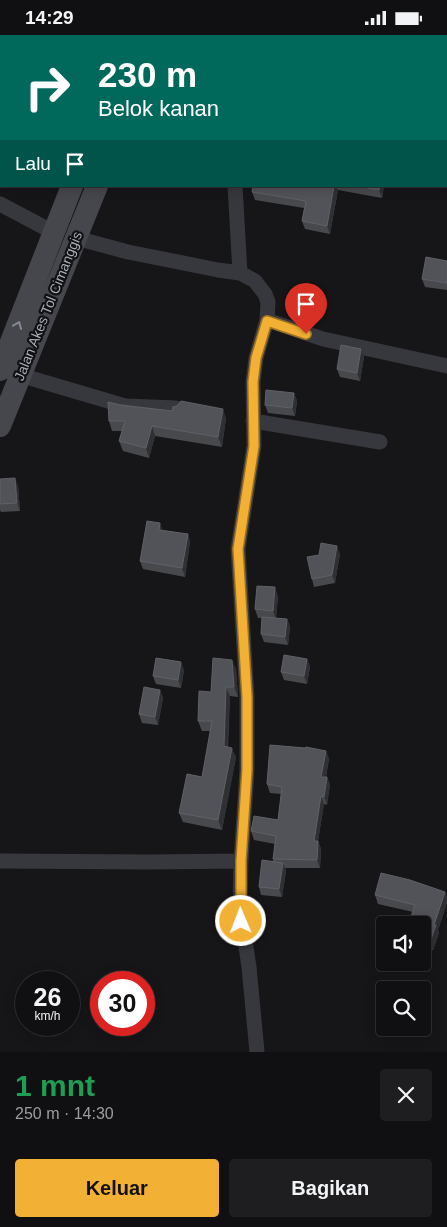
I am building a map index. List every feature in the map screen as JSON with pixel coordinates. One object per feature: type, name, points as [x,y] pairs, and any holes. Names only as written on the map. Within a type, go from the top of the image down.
[{"type":"main road","name":"Jalan Akes Tol Cimanggis","points":[[0,426],[10,372],[53,232],[72,187]]},
{"type":"main road","name":"Jalan Akes Tol Cimanggis","points":[[10,372],[76,238],[97,187]]},
{"type":"street","points":[[235,187],[240,273]]},
{"type":"street","points":[[0,204],[53,232]]},
{"type":"street","points":[[76,238],[128,253],[240,273],[255,281],[265,294],[268,302],[267,321],[256,358],[253,382],[254,446],[238,549],[247,697],[247,770],[241,861],[241,921],[249,967],[257,1052]]},
{"type":"street","points":[[267,321],[323,339],[447,366]]},
{"type":"street","points":[[10,372],[125,406],[176,409]]},
{"type":"street","points":[[254,421],[380,442]]},
{"type":"street","points":[[0,861],[241,861]]},
{"type":"building","points":[[253,187],[334,187],[327,226],[302,221],[306,201],[252,192]]},
{"type":"building","points":[[362,187],[380,187],[379,190]]},
{"type":"building","points":[[426,257],[447,261],[447,283],[422,279]]},
{"type":"building","points":[[341,345],[361,349],[357,373],[337,369]]},
{"type":"building","points":[[266,390],[294,393],[292,408],[265,405]]},
{"type":"building","points":[[181,401],[223,409],[218,437],[152,426],[146,448],[119,441],[125,421],[109,421],[108,402],[172,411],[173,407],[177,406]]},
{"type":"building","points":[[15,478],[17,503],[0,504],[0,479]]},
{"type":"building","points":[[147,521],[160,523],[159,530],[188,534],[182,568],[140,561]]},
{"type":"building","points":[[321,543],[337,546],[332,575],[312,579],[307,557],[319,555]]},
{"type":"building","points":[[257,586],[275,587],[273,611],[255,609]]},
{"type":"building","points":[[262,617],[287,619],[285,637],[261,634]]},
{"type":"building","points":[[284,655],[307,659],[304,676],[281,672]]},
{"type":"building","points":[[156,658],[181,662],[178,680],[153,676]]},
{"type":"building","points":[[213,658],[232,660],[234,687],[226,687],[224,746],[232,748],[218,820],[179,813],[187,774],[202,777],[212,721],[198,721],[199,691],[211,692]]},
{"type":"building","points":[[144,687],[160,690],[155,717],[139,714]]},
{"type":"building","points":[[270,745],[306,747],[326,751],[321,777],[327,777],[324,797],[321,796],[314,841],[318,841],[317,860],[273,859],[276,836],[251,831],[254,816],[278,820],[282,787],[267,784]]},
{"type":"building","points":[[262,860],[283,863],[279,889],[259,887]]},
{"type":"building","points":[[381,873],[410,880],[445,892],[431,939],[431,916],[411,916],[415,905],[375,895]]},
{"type":"route","points":[[241,921],[241,861],[247,770],[247,697],[238,549],[254,446],[253,382],[256,358],[267,321],[306,334]]}]
